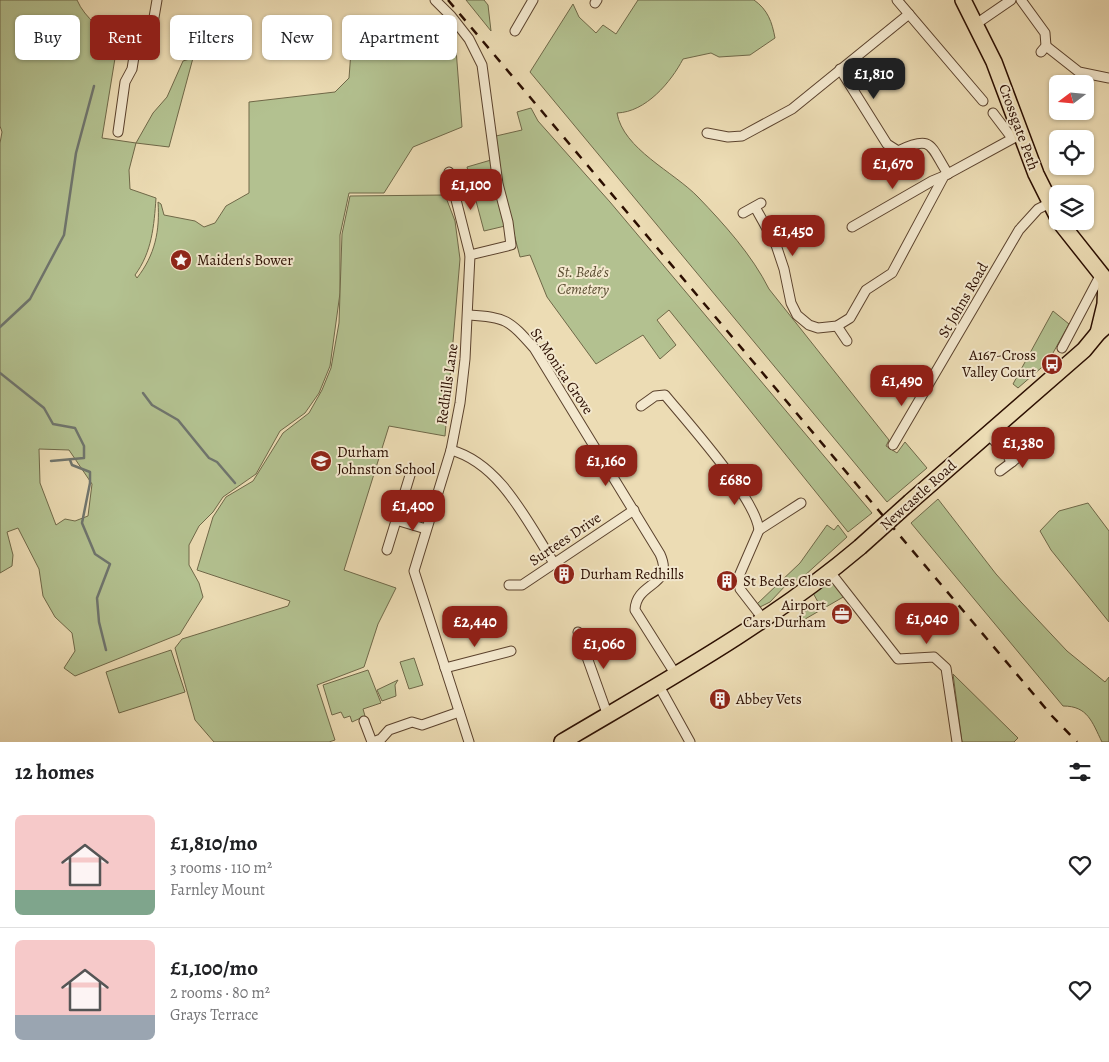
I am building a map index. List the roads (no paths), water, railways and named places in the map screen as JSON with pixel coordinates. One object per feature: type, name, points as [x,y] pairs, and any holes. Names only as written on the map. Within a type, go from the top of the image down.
[{"type":"highway","name":"Crossgate Peth","points":[[963,0],[994,62],[1011,102],[1016,136],[1049,201]]},
{"type":"highway","points":[[1066,230],[1106,279],[1105,331]]},
{"type":"highway","name":"Newcastle Road","points":[[764,620],[796,598],[860,547],[987,433],[1105,331]]},
{"type":"highway","points":[[562,742],[581,737],[608,716],[764,620]]},
{"type":"street","points":[[118,132],[125,82],[132,69],[137,38],[152,28],[157,0]]},
{"type":"street","points":[[435,0],[451,16],[476,50],[485,82],[498,184],[511,235],[510,245],[470,255]]},
{"type":"street","points":[[515,31],[533,0]]},
{"type":"street","points":[[897,0],[983,101]]},
{"type":"street","points":[[976,24],[1011,0]]},
{"type":"street","points":[[1021,0],[1045,33],[1044,49],[1079,72],[1109,78]]},
{"type":"street","points":[[707,133],[728,137],[742,136],[792,110],[908,14]]},
{"type":"street","points":[[840,69],[887,144],[898,151],[914,143],[923,142],[930,144],[946,175]]},
{"type":"street","points":[[852,227],[1016,136],[993,113]]},
{"type":"street","name":"Redhills Lane","points":[[448,172],[470,255],[468,315],[460,403],[451,450],[414,571],[468,742]]},
{"type":"street","points":[[743,213],[758,205],[776,245],[784,269],[791,303],[797,315],[809,325],[818,328],[838,326],[850,318],[866,290],[892,273],[946,175]]},
{"type":"street","name":"St Johns Road","points":[[893,445],[1019,230],[1038,209],[1049,204]]},
{"type":"street","points":[[1062,348],[1106,279]]},
{"type":"street","name":"St Monica Grove","points":[[468,315],[497,316],[516,327],[534,348],[634,510],[665,564],[663,575],[655,584],[640,594],[636,602],[636,610],[676,675]]},
{"type":"street","points":[[838,326],[847,341]]},
{"type":"street","points":[[641,406],[655,396],[665,395],[716,458],[753,511],[759,530]]},
{"type":"street","points":[[987,433],[1001,448]]},
{"type":"street","points":[[1000,471],[1010,460],[1037,442]]},
{"type":"street","points":[[451,450],[467,454],[493,473],[554,563]]},
{"type":"street","points":[[387,550],[410,472]]},
{"type":"street","points":[[764,620],[740,589],[739,576],[759,530],[801,503]]},
{"type":"street","name":"Surtees Drive","points":[[509,585],[522,585],[634,510]]},
{"type":"street","points":[[396,520],[426,529]]},
{"type":"street","points":[[830,572],[898,658],[934,658],[946,668],[957,742]]},
{"type":"street","points":[[578,632],[608,716]]},
{"type":"street","points":[[444,668],[511,651]]},
{"type":"street","points":[[658,686],[690,742]]},
{"type":"street","points":[[364,721],[373,742],[381,739],[389,730],[412,722],[422,725],[459,712]]},
{"type":"waterway","points":[[0,327],[30,299],[64,235],[76,153],[94,86]]},
{"type":"waterway","points":[[0,373],[44,408],[53,424],[75,428],[84,446],[84,458],[51,461]]},
{"type":"waterway","points":[[143,393],[152,405],[178,420],[209,458],[217,462],[235,483]]},
{"type":"waterway","points":[[70,460],[72,465],[90,472],[90,483],[82,523],[95,554],[110,564],[97,598],[99,622],[106,650]]},
{"type":"railway","points":[[448,0],[1052,716],[1077,742]]},
{"type":"place","name":"Maiden's Bower","points":[[181,260]]},
{"type":"place","name":"A167-Cross Valley Court","points":[[1052,364]]},
{"type":"place","name":"Durham Johnston School","points":[[321,461]]},
{"type":"place","name":"Durham Redhills","points":[[564,574]]},
{"type":"place","name":"St Bedes Close","points":[[727,581]]},
{"type":"place","name":"Airport Cars Durham","points":[[842,614]]},
{"type":"place","name":"Abbey Vets","points":[[720,699]]},
{"type":"park label","name":"St. Bede's Cemetery","points":[[583,280]]}]
